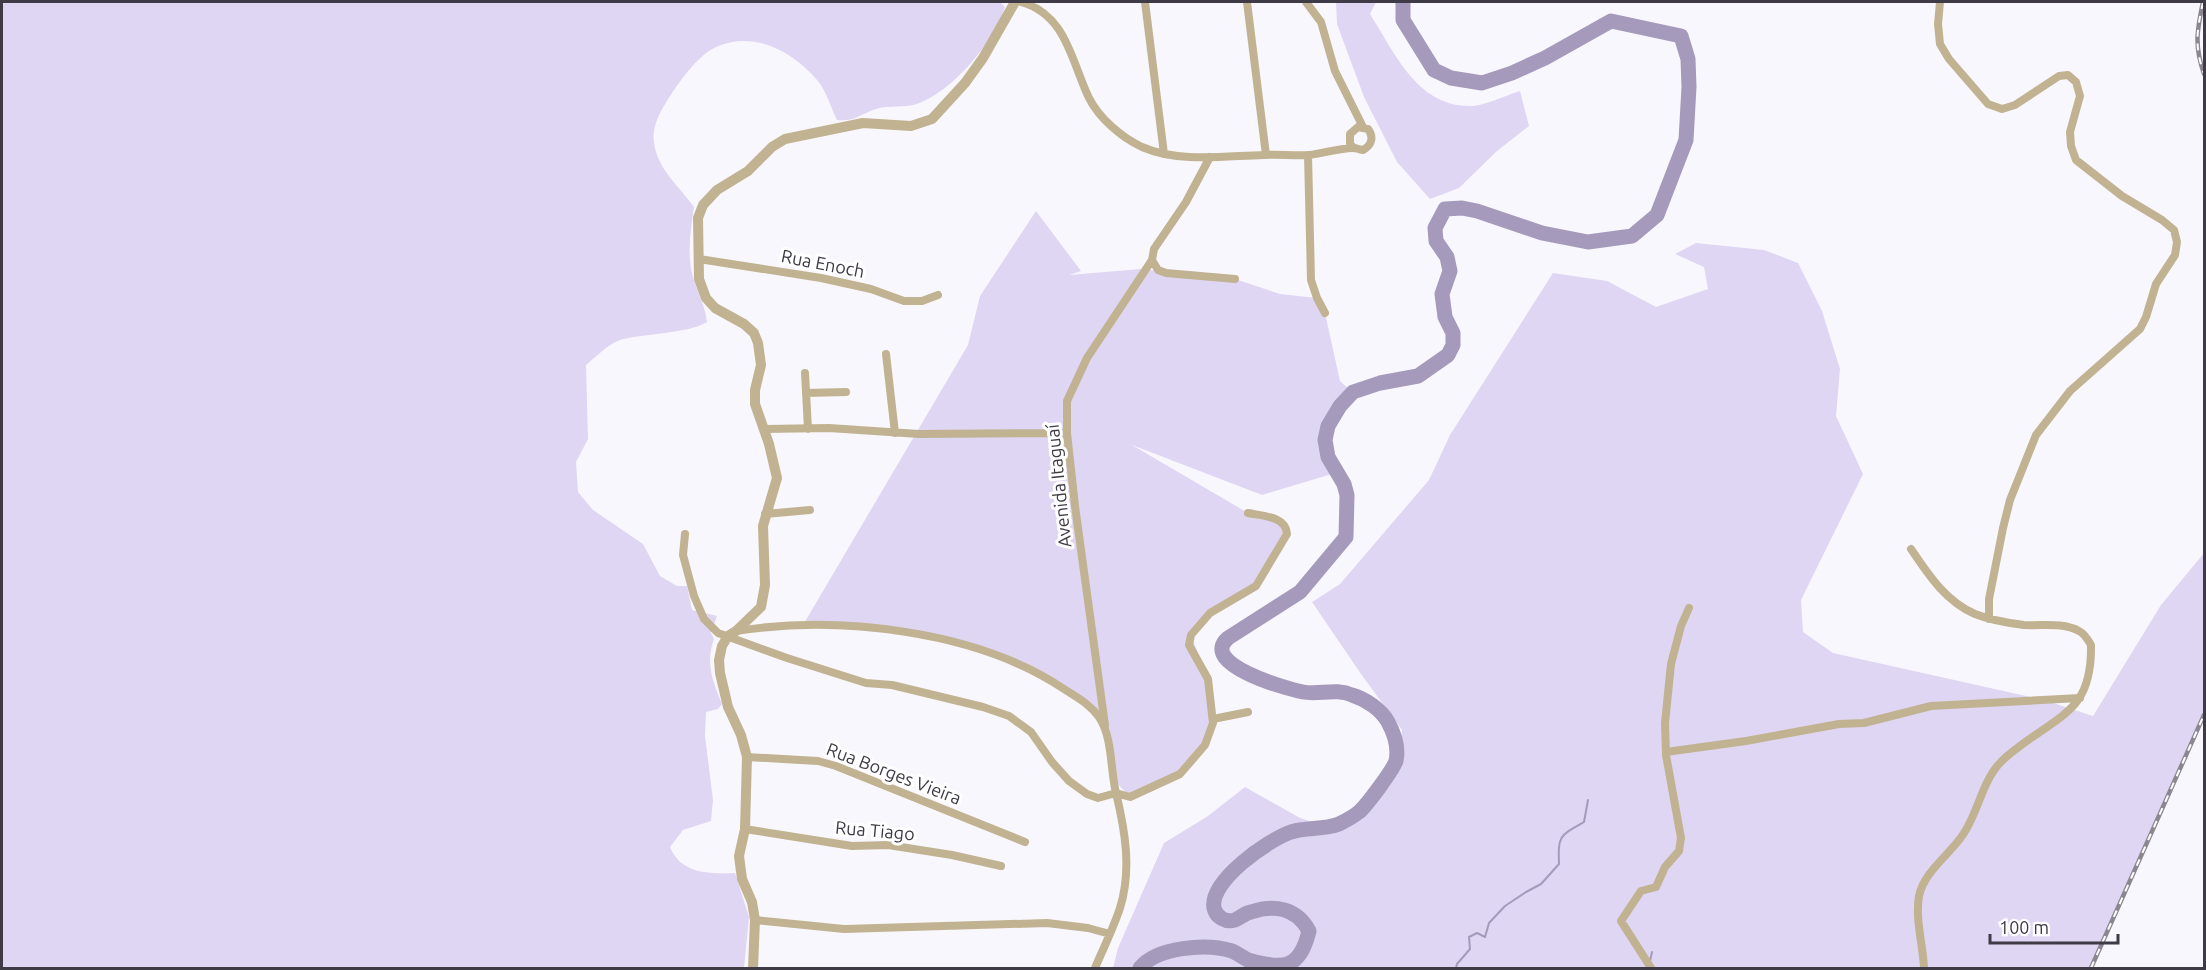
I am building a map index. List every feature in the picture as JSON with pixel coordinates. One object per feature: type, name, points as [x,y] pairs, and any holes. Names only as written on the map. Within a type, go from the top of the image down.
[{"type":"street","points":[[753,969],[755,920],[752,902],[742,879],[739,856],[745,829],[747,757],[741,735],[728,707],[720,673],[720,653],[732,634],[761,607],[765,591],[763,526],[777,478],[755,405],[755,390],[761,365],[758,344],[754,333],[744,324],[715,308],[706,298],[699,279],[698,218],[703,205],[717,190],[748,171],[772,147],[785,139],[863,123],[911,126],[932,119],[965,83],[983,58],[1015,2]]},
{"type":"street","points":[[1022,2],[1035,4],[1059,26],[1089,99],[1099,113],[1131,141],[1164,153],[1210,158],[1308,155],[1354,148],[1363,150],[1371,144],[1371,134],[1363,127],[1335,71],[1321,22],[1306,2]]},
{"type":"street","points":[[1145,2],[1164,153]]},
{"type":"street","points":[[1247,2],[1266,155]]},
{"type":"street","points":[[1940,2],[1938,24],[1940,44],[1988,104],[2002,109],[2015,105],[2059,76],[2068,75],[2076,82],[2080,96],[2070,132],[2071,146],[2076,160],[2122,196],[2162,220],[2174,230],[2177,242],[2175,255],[2156,284],[2140,329],[2070,391],[2036,435],[2010,500],[1989,599],[1989,619]]},
{"type":"street","points":[[1354,148],[1349,139],[1350,134],[1358,127],[1363,127]]},
{"type":"street","points":[[1308,155],[1311,280],[1325,313]]},
{"type":"street","name":"Avenida Itaguaí","points":[[1116,793],[1075,506],[1067,434],[1067,401],[1087,358],[1152,260],[1154,249],[1186,202],[1210,158]]},
{"type":"street","name":"Rua Enoch","points":[[699,259],[821,278],[872,290],[904,301],[922,301],[938,295]]},
{"type":"street","points":[[1152,260],[1158,270],[1166,273],[1235,279]]},
{"type":"street","points":[[886,354],[895,433]]},
{"type":"street","points":[[805,373],[808,429]]},
{"type":"street","points":[[806,393],[846,392]]},
{"type":"street","points":[[764,429],[866,429],[895,433],[1067,434]]},
{"type":"street","points":[[765,514],[810,510]]},
{"type":"street","points":[[732,634],[787,658],[866,683],[892,686],[983,707],[1008,716],[1031,732],[1052,762],[1069,781],[1086,794],[1098,798],[1116,793],[1130,797],[1180,774],[1210,736],[1213,719],[1209,679],[1190,645],[1191,635],[1210,614],[1256,586],[1287,534],[1287,527],[1282,522],[1248,513]]},
{"type":"street","points":[[685,534],[682,555],[694,596],[704,619],[718,633],[732,634],[770,626],[803,625],[889,629],[983,649],[1041,674],[1089,706],[1099,717],[1106,731]]},
{"type":"street","points":[[1911,549],[1939,588],[1955,602],[1973,613],[1989,619],[2024,625],[2069,627],[2080,631],[2091,645],[2089,675],[2080,699],[2066,715],[2020,746],[1998,765],[1965,833],[1922,887],[1918,912],[1924,969]]},
{"type":"street","points":[[1651,968],[1621,921],[1641,891],[1656,887],[1665,867],[1679,850],[1681,838],[1666,752],[1665,723],[1671,664],[1681,626],[1689,608]]},
{"type":"street","points":[[1666,752],[1839,724],[1864,723],[1931,706],[2080,699]]},
{"type":"street","points":[[1213,719],[1248,712]]},
{"type":"street","name":"Rua Borges Vieira","points":[[747,757],[818,761],[836,766],[1025,842]]},
{"type":"street","points":[[1095,969],[1120,907],[1127,868],[1122,819],[1116,793]]},
{"type":"street","name":"Rua Tiago","points":[[745,829],[852,846],[888,845],[952,855],[1001,866]]},
{"type":"street","points":[[755,920],[843,929],[1047,923],[1088,928],[1110,934]]},
{"type":"shaded area","points":[[2,2],[1000,2],[1005,7],[982,50],[944,89],[917,104],[881,108],[848,120],[837,120],[820,84],[807,70],[784,52],[771,46],[758,42],[730,42],[704,55],[686,74],[658,116],[654,129],[654,142],[659,161],[694,207],[690,240],[691,265],[707,322],[689,329],[620,340],[586,365],[588,439],[576,462],[578,492],[593,510],[643,544],[660,576],[677,586],[687,586],[692,610],[717,616],[711,633],[714,639],[710,664],[722,704],[718,709],[706,712],[705,736],[713,800],[711,821],[683,830],[670,847],[681,863],[689,867],[706,872],[735,873],[749,917],[744,968],[2,968]]},
{"type":"shaded area","points":[[1336,2],[1376,2],[1370,14],[1399,61],[1422,88],[1436,98],[1452,104],[1476,106],[1520,91],[1529,126],[1497,151],[1459,188],[1430,199],[1397,162],[1364,97],[1337,24]]},
{"type":"shaded area","points":[[1036,211],[1081,271],[1069,275],[1141,269],[1235,279],[1280,294],[1317,298],[1325,313],[1340,381],[1350,390],[1326,424],[1325,440],[1342,471],[1262,495],[1132,445],[1248,513],[1274,519],[1287,534],[1256,586],[1210,613],[1191,635],[1208,679],[1210,736],[1180,774],[1130,797],[1113,779],[1106,731],[1089,706],[1041,674],[983,649],[889,629],[803,625],[968,345],[980,296]]},
{"type":"shaded area","points":[[1696,243],[1764,250],[1798,263],[1822,311],[1840,369],[1836,416],[1863,474],[1801,600],[1803,632],[1833,653],[2044,700],[2093,716],[2161,605],[2204,553],[2204,715],[2091,968],[1113,968],[1118,948],[1164,843],[1208,816],[1245,787],[1300,818],[1321,825],[1358,811],[1400,754],[1402,730],[1312,602],[1340,584],[1429,480],[1450,435],[1553,273],[1607,281],[1656,307],[1708,289],[1704,267],[1675,254]]},
{"type":"waterway","points":[[1140,968],[1158,955],[1196,947],[1232,951],[1248,960],[1271,965],[1289,964],[1295,960],[1301,953],[1309,931],[1298,917],[1284,910],[1268,908],[1232,921],[1225,920],[1219,917],[1214,908],[1215,897],[1230,874],[1269,843],[1297,830],[1333,826],[1357,814],[1396,761],[1396,745],[1390,726],[1385,717],[1367,702],[1346,693],[1303,692],[1280,686],[1234,666],[1225,657],[1222,648],[1228,638],[1300,592],[1346,537],[1347,495],[1344,484],[1328,457],[1325,440],[1328,426],[1340,406],[1353,392],[1380,383],[1418,376],[1448,355],[1453,345],[1453,333],[1445,317],[1442,294],[1450,271],[1447,257],[1436,241],[1435,228],[1445,209],[1462,208],[1477,211],[1542,233],[1588,242],[1632,236],[1657,215],[1686,140],[1688,59],[1681,36],[1611,21],[1545,58],[1482,83],[1451,78],[1434,70],[1403,20],[1403,2]]},
{"type":"waterway","points":[[1456,968],[1470,949],[1469,937],[1477,933],[1485,937],[1489,923],[1505,906],[1541,884],[1559,864],[1560,842],[1565,834],[1584,822],[1588,800]]},
{"type":"waterway","points":[[1650,961],[1652,952]]},
{"type":"railway","points":[[2203,2],[2198,38],[2199,55],[2204,74]]},
{"type":"railway","points":[[2091,968],[2204,715]]}]
